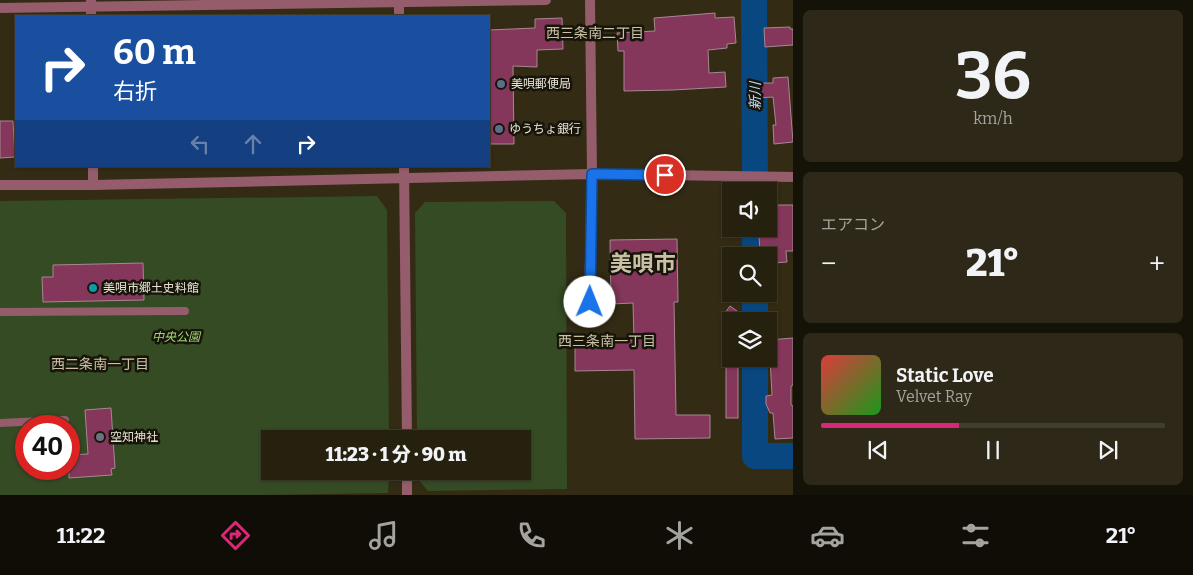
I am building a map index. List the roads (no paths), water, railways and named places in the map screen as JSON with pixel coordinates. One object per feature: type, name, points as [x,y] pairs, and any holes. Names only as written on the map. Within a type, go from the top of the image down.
[{"type":"street","points":[[0,8],[546,0]]},
{"type":"street","points":[[590,0],[592,174],[590,302]]},
{"type":"street","points":[[399,1],[399,15]]},
{"type":"street","points":[[93,167],[93,185]]},
{"type":"street","points":[[404,167],[407,430]]},
{"type":"street","points":[[0,185],[93,185],[592,174],[793,177]]},
{"type":"street","points":[[407,480],[407,495]]},
{"type":"lane","points":[[0,312],[185,311]]},
{"type":"lane","points":[[0,423],[15,422]]},
{"type":"waterway","name":"新川","points":[[754,0],[755,182]]},
{"type":"waterway","name":"新川","points":[[755,237],[755,247]]},
{"type":"waterway","name":"新川","points":[[755,302],[755,312]]},
{"type":"waterway","name":"新川","points":[[755,367],[755,456],[793,456]]},
{"type":"place","name":"美唄郵便局","points":[[501,84]]},
{"type":"place","name":"ゆうちょ銀行","points":[[499,129]]},
{"type":"place","name":"美唄市郷土史料館","points":[[93,288]]},
{"type":"place","name":"空知神社","points":[[100,437]]},
{"type":"district","name":"西三条南二丁目","points":[[595,33]]},
{"type":"district","name":"美唄市","points":[[643,263]]},
{"type":"district","name":"西三条南一丁目","points":[[607,341]]},
{"type":"district","name":"西二条南一丁目","points":[[100,364]]},
{"type":"park label","name":"中央公園","points":[[176,337]]}]
